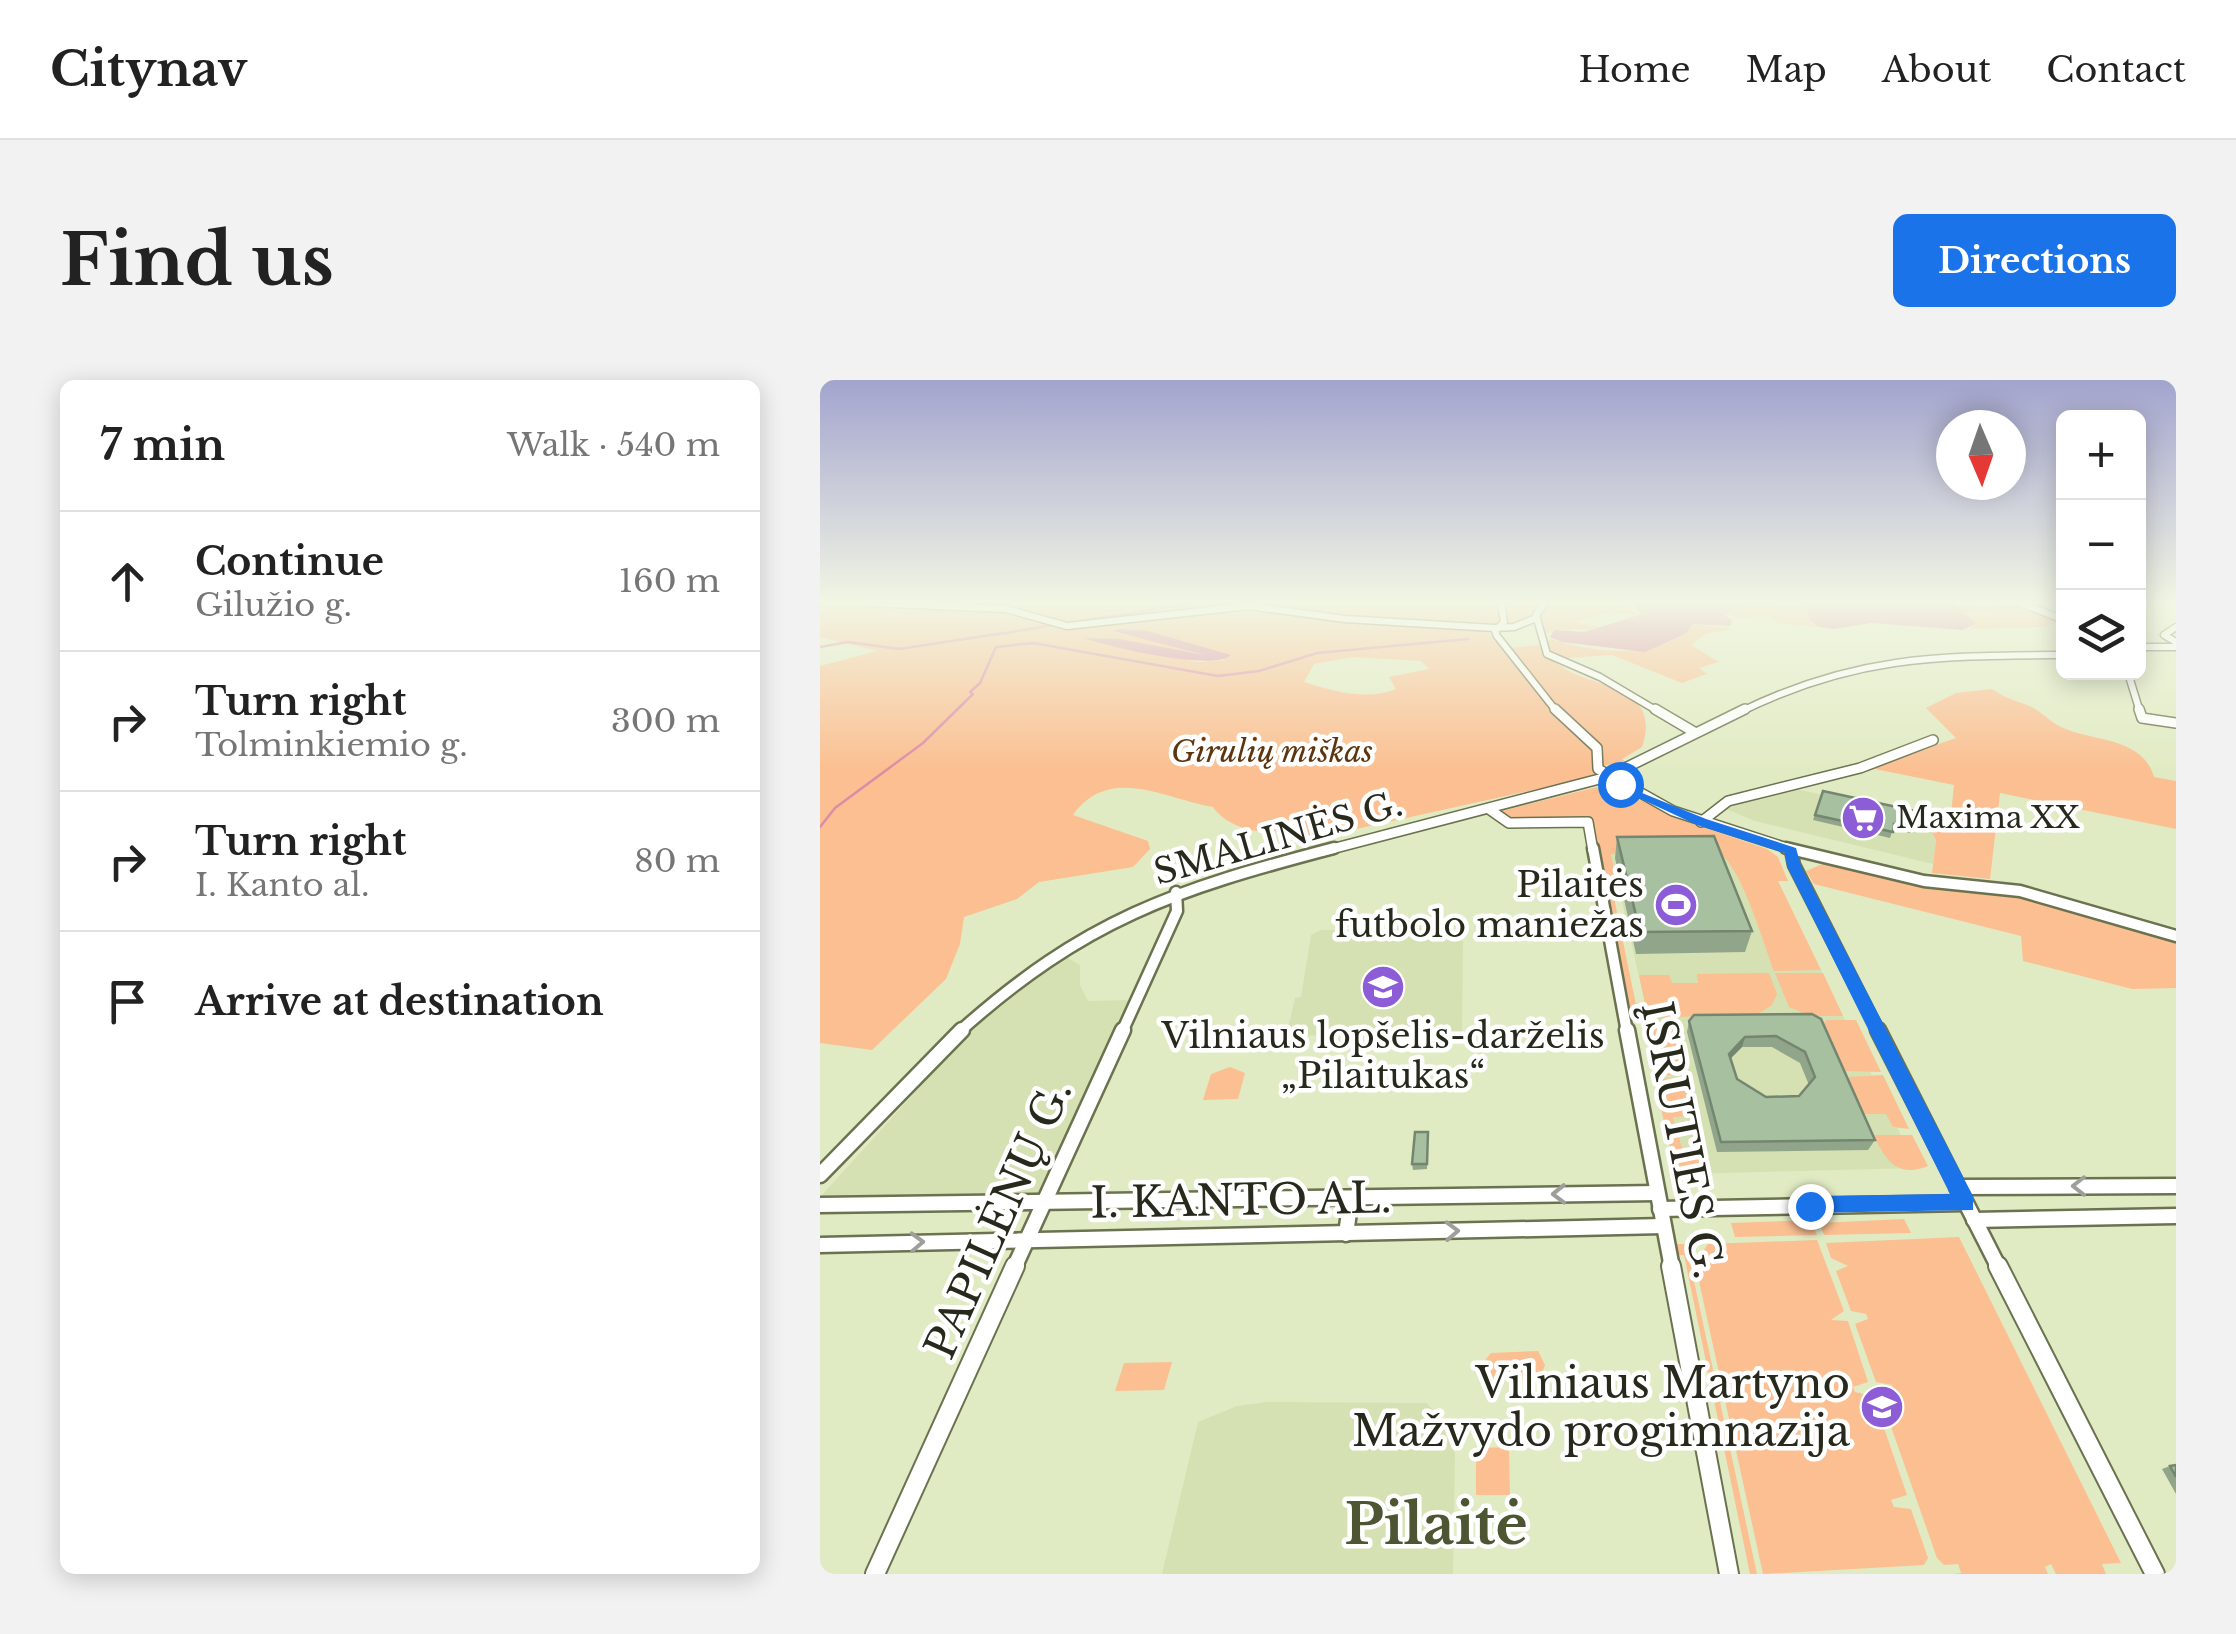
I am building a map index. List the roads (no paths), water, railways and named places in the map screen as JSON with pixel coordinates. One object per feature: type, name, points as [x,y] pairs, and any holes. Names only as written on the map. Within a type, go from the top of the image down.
[{"type":"street","points":[[1513,659],[1558,712],[1597,748],[1597,766],[1607,777],[1701,822],[1791,850],[1924,881],[2020,891],[2176,936]]},
{"type":"street","points":[[1558,659],[1600,677],[1694,732]]},
{"type":"street","name":"SMALINĖS G.","points":[[820,1175],[940,1046],[994,998],[1088,933],[1176,892],[1607,777],[1795,685],[1844,670],[1917,659]]},
{"type":"street","points":[[2130,680],[2142,718],[2176,723]]},
{"type":"street","points":[[1701,822],[1728,802],[1860,768],[1934,740]]},
{"type":"street","name":"ĮSRUTIES G.","points":[[1488,809],[1509,823],[1588,822],[1728,1574]]},
{"type":"street","points":[[1791,850],[1794,866],[2155,1574]]},
{"type":"street","name":"PAPILĖNŲ G.","points":[[875,1574],[1177,911],[1176,892]]},
{"type":"street","name":"I. KANTO AL.","points":[[820,1204],[1352,1198],[1660,1209],[1965,1203],[2176,1186]]},
{"type":"street","points":[[1346,1234],[1352,1198]]},
{"type":"street","name":"I. KANTO AL.","points":[[1965,1203],[2176,1216]]},
{"type":"street","name":"I. KANTO AL.","points":[[820,1245],[1346,1234],[1660,1209]]},
{"type":"waterway","points":[[820,827],[835,808],[923,743],[973,694],[970,692],[980,683],[991,659]]},
{"type":"waterway","points":[[1121,659],[1218,676],[1259,671],[1299,659]]},
{"type":"place","name":"Maxima XX","points":[[1863,818]]},
{"type":"place","name":"Pilaitės futbolo maniežas","points":[[1676,905]]},
{"type":"place","name":"Vilniaus lopšelis-darželis „Pilaitukas“","points":[[1383,987]]},
{"type":"place","name":"Vilniaus Martyno Mažvydo progimnazija","points":[[1882,1407]]},
{"type":"district","name":"Pilaitė","points":[[1436,1525]]},
{"type":"park label","name":"Girulių miškas","points":[[1272,752]]}]
